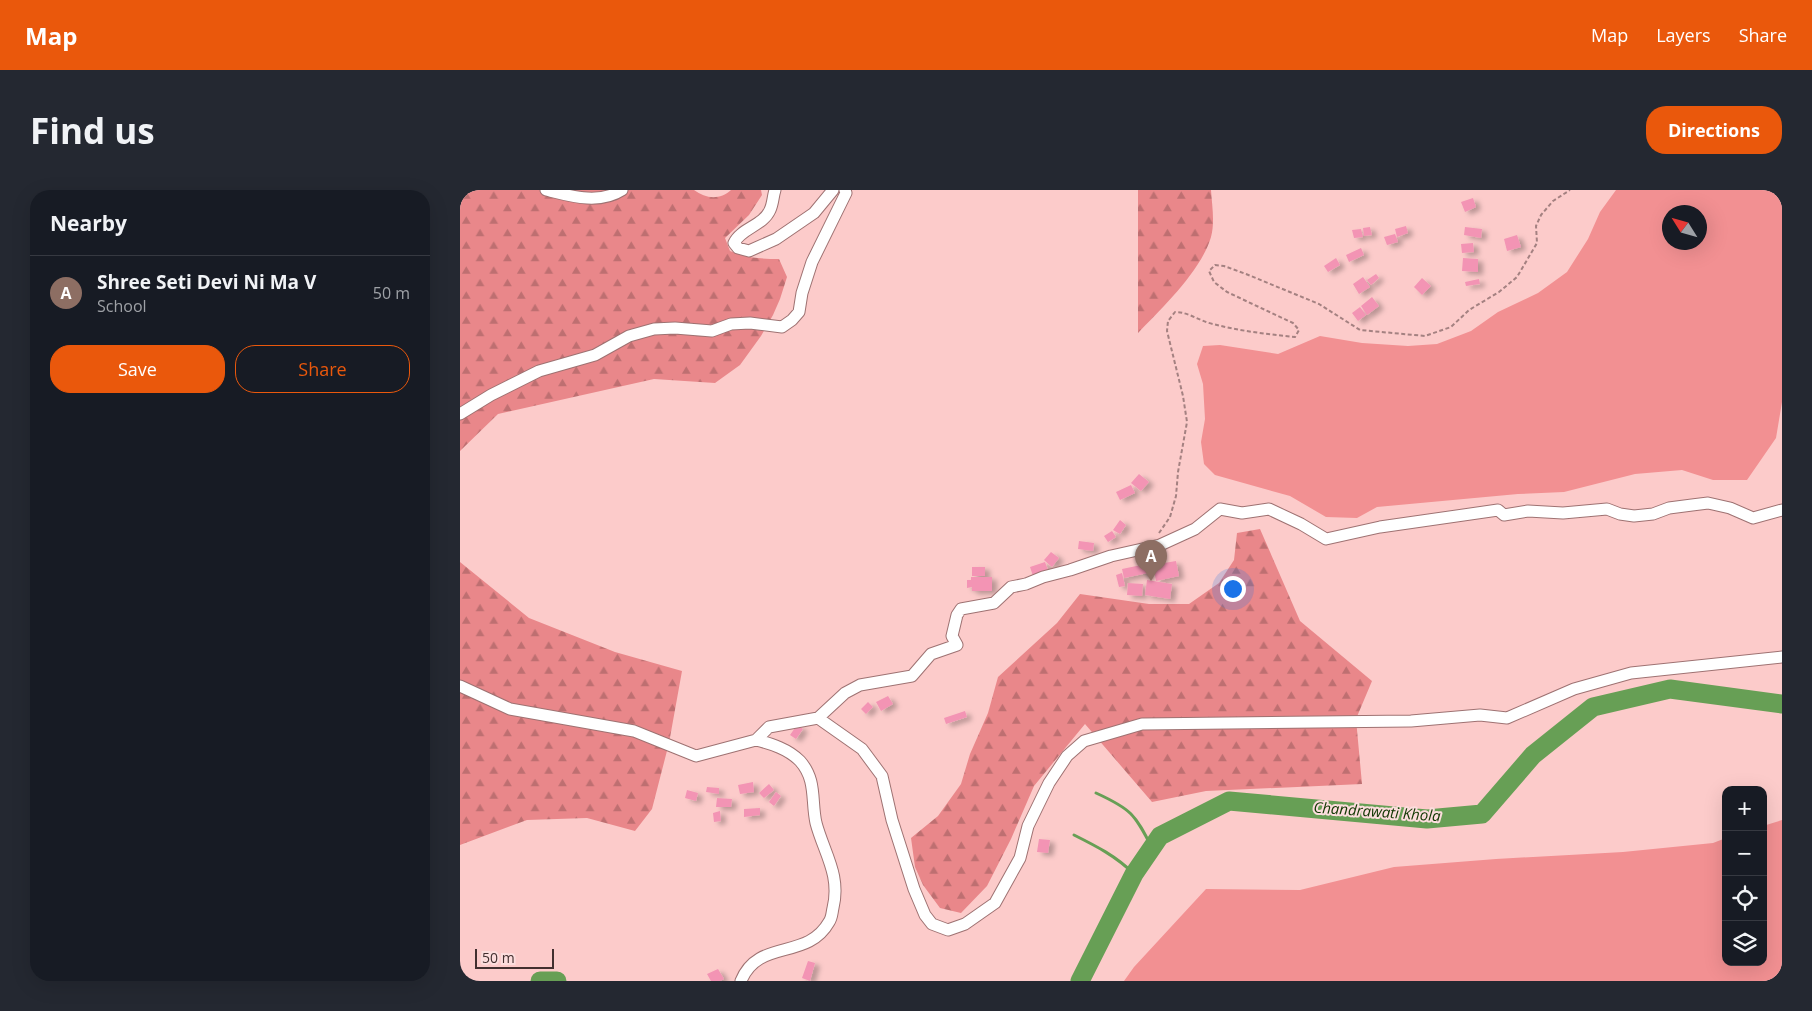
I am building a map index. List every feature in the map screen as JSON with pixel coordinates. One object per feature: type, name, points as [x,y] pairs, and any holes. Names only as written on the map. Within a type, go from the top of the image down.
[{"type":"street","points":[[546,190],[593,199],[622,190]]},
{"type":"street","points":[[775,190],[771,210],[762,221],[736,238],[734,243],[738,248],[749,251],[776,239],[814,213],[832,190]]},
{"type":"street","points":[[460,414],[491,395],[539,372],[595,355],[629,336],[654,329],[675,328],[712,331],[731,324],[750,323],[782,326],[792,320],[799,312],[802,293],[812,262],[846,193],[845,190]]},
{"type":"street","points":[[756,740],[769,727],[818,718],[845,693],[860,685],[912,676],[931,654],[957,645],[952,636],[957,614],[962,609],[994,603],[1011,586],[1026,584],[1111,556],[1160,545],[1195,530],[1220,509],[1242,513],[1269,509],[1301,524],[1326,539],[1380,527],[1498,510],[1504,515],[1528,511],[1563,513],[1607,508],[1620,514],[1634,516],[1653,514],[1669,508],[1708,503],[1730,508],[1753,518],[1782,510]]},
{"type":"street","points":[[818,718],[862,749],[882,776],[892,820],[914,889],[925,915],[932,924],[948,930],[965,924],[995,903],[1020,858],[1028,826],[1049,783],[1067,756],[1084,741],[1142,724],[1411,721],[1480,715],[1507,718],[1574,689],[1631,673],[1782,657]]},
{"type":"street","points":[[460,686],[510,709],[634,732],[696,756],[756,740],[775,745],[789,752],[800,762],[809,774],[814,796],[816,822],[834,873],[835,902],[830,922],[814,940],[763,955],[745,972],[741,981]]},
{"type":"path","points":[[1158,534],[1170,518],[1176,496],[1178,472],[1188,422],[1167,331],[1168,321],[1176,312],[1186,312],[1201,321],[1266,334],[1295,337],[1299,330],[1292,323],[1227,292],[1214,282],[1209,272],[1214,265],[1224,266],[1246,274],[1318,304],[1360,330],[1425,336],[1452,327],[1469,310],[1500,292],[1517,277],[1537,243],[1536,226],[1541,215],[1553,201],[1570,190]]},
{"type":"shaded area","points":[[1616,190],[1782,190],[1782,402],[1776,438],[1747,480],[1713,480],[1682,470],[1635,474],[1564,492],[1518,494],[1377,507],[1357,518],[1326,517],[1290,496],[1215,475],[1204,464],[1201,442],[1205,419],[1203,384],[1197,364],[1203,346],[1220,345],[1278,354],[1320,336],[1362,343],[1408,346],[1437,344],[1471,331],[1498,312],[1538,293],[1567,272],[1588,239],[1600,212]]},
{"type":"shaded area","points":[[1782,820],[1782,981],[1124,981],[1134,967],[1206,889],[1300,890],[1394,867],[1623,852],[1713,843],[1722,840],[1722,966],[1767,966],[1767,825]]},
{"type":"green space","points":[[460,190],[694,190],[708,197],[718,197],[731,190],[761,190],[762,195],[749,215],[725,238],[730,251],[754,258],[779,259],[787,277],[773,315],[761,336],[740,365],[715,383],[654,379],[498,414],[460,451]]},
{"type":"green space","points":[[1138,190],[1211,190],[1213,219],[1211,237],[1199,263],[1169,301],[1138,333]]},
{"type":"green space","points":[[1260,529],[1300,621],[1372,681],[1356,719],[1362,784],[1206,791],[1152,802],[1085,724],[1034,786],[1011,839],[987,886],[961,913],[940,908],[923,885],[915,867],[911,838],[938,816],[961,784],[970,754],[988,713],[998,677],[1057,623],[1080,594],[1149,604],[1189,604],[1219,583],[1234,560],[1237,533]]},
{"type":"green space","points":[[460,562],[529,618],[615,652],[682,671],[669,743],[652,809],[635,831],[587,818],[527,820],[460,845]]},
{"type":"building","points":[[1473,198],[1476,207],[1465,212],[1461,202]]},
{"type":"building","points":[[1406,226],[1408,233],[1397,237],[1395,229]]},
{"type":"building","points":[[1370,227],[1372,235],[1364,236],[1363,228]]},
{"type":"building","points":[[1465,227],[1482,229],[1481,238],[1464,235]]},
{"type":"building","points":[[1361,229],[1363,237],[1354,238],[1352,230]]},
{"type":"building","points":[[1395,234],[1398,242],[1387,245],[1384,237]]},
{"type":"building","points":[[1517,235],[1521,247],[1507,251],[1504,239]]},
{"type":"building","points":[[1473,243],[1474,252],[1462,253],[1461,244]]},
{"type":"building","points":[[1361,248],[1364,255],[1349,262],[1346,255]]},
{"type":"building","points":[[1336,258],[1340,265],[1328,272],[1324,266]]},
{"type":"building","points":[[1463,258],[1478,259],[1478,272],[1462,271]]},
{"type":"building","points":[[1376,274],[1379,278],[1371,285],[1367,280]]},
{"type":"building","points":[[1363,277],[1370,287],[1359,294],[1353,284]]},
{"type":"building","points":[[1422,278],[1431,286],[1422,295],[1414,287]]},
{"type":"building","points":[[1479,279],[1480,284],[1466,286],[1465,282]]},
{"type":"building","points":[[1372,297],[1379,306],[1367,315],[1361,306]]},
{"type":"building","points":[[1360,307],[1366,315],[1358,321],[1352,313]]},
{"type":"building","points":[[1139,474],[1149,482],[1141,491],[1131,483]]},
{"type":"building","points":[[1131,485],[1135,493],[1120,500],[1116,492]]},
{"type":"building","points":[[1120,520],[1126,525],[1120,534],[1113,530]]},
{"type":"building","points":[[1112,531],[1116,537],[1108,542],[1104,536]]},
{"type":"building","points":[[1079,541],[1094,543],[1093,551],[1078,549]]},
{"type":"building","points":[[1051,552],[1059,558],[1052,567],[1044,560]]},
{"type":"building","points":[[1176,561],[1179,576],[1156,581],[1153,565]]},
{"type":"building","points":[[1045,562],[1048,570],[1033,576],[1030,567]]},
{"type":"building","points":[[1146,564],[1148,573],[1124,578],[1122,569]]},
{"type":"building","points":[[972,567],[985,567],[985,576],[972,576]]},
{"type":"building","points":[[1122,573],[1125,586],[1119,587],[1116,575]]},
{"type":"building","points":[[971,577],[992,577],[992,591],[972,591],[972,587],[967,588],[967,580],[971,580]]},
{"type":"building","points":[[1147,580],[1172,584],[1170,599],[1145,595]]},
{"type":"building","points":[[1128,583],[1143,584],[1142,596],[1127,595]]},
{"type":"building","points":[[888,696],[893,704],[881,711],[876,702]]},
{"type":"building","points":[[868,702],[873,707],[866,714],[861,709]]},
{"type":"building","points":[[965,711],[967,717],[946,724],[944,718]]},
{"type":"building","points":[[797,725],[803,729],[796,739],[790,735]]},
{"type":"building","points":[[753,782],[754,792],[740,794],[738,785]]},
{"type":"building","points":[[769,784],[774,790],[764,798],[759,793]]},
{"type":"building","points":[[707,787],[719,788],[719,794],[706,792]]},
{"type":"building","points":[[687,790],[698,793],[696,801],[685,798]]},
{"type":"building","points":[[776,792],[781,796],[774,806],[769,802]]},
{"type":"building","points":[[717,798],[732,799],[731,807],[716,807]]},
{"type":"building","points":[[760,808],[760,815],[744,817],[744,809]]},
{"type":"building","points":[[720,811],[721,821],[714,822],[713,813]]},
{"type":"building","points":[[1039,839],[1050,840],[1048,853],[1037,852]]},
{"type":"building","points":[[808,961],[815,963],[810,981],[802,978]]},
{"type":"building","points":[[718,969],[724,979],[711,981],[707,974]]},
{"type":"waterway","name":"Chandrawati Khola","points":[[1080,981],[1134,874],[1160,836],[1229,801],[1427,819],[1482,814],[1533,755],[1593,707],[1670,689],[1782,704]]},
{"type":"waterway","points":[[1096,793],[1125,808],[1141,827],[1152,848]]},
{"type":"waterway","points":[[1074,835],[1098,847],[1134,874]]},
{"type":"waterway","name":"Chandrawati Khola","points":[[540,981],[557,981]]},
{"type":"place","name":"Shree Seti Devi Ni Ma V","points":[[1151,581]]}]
